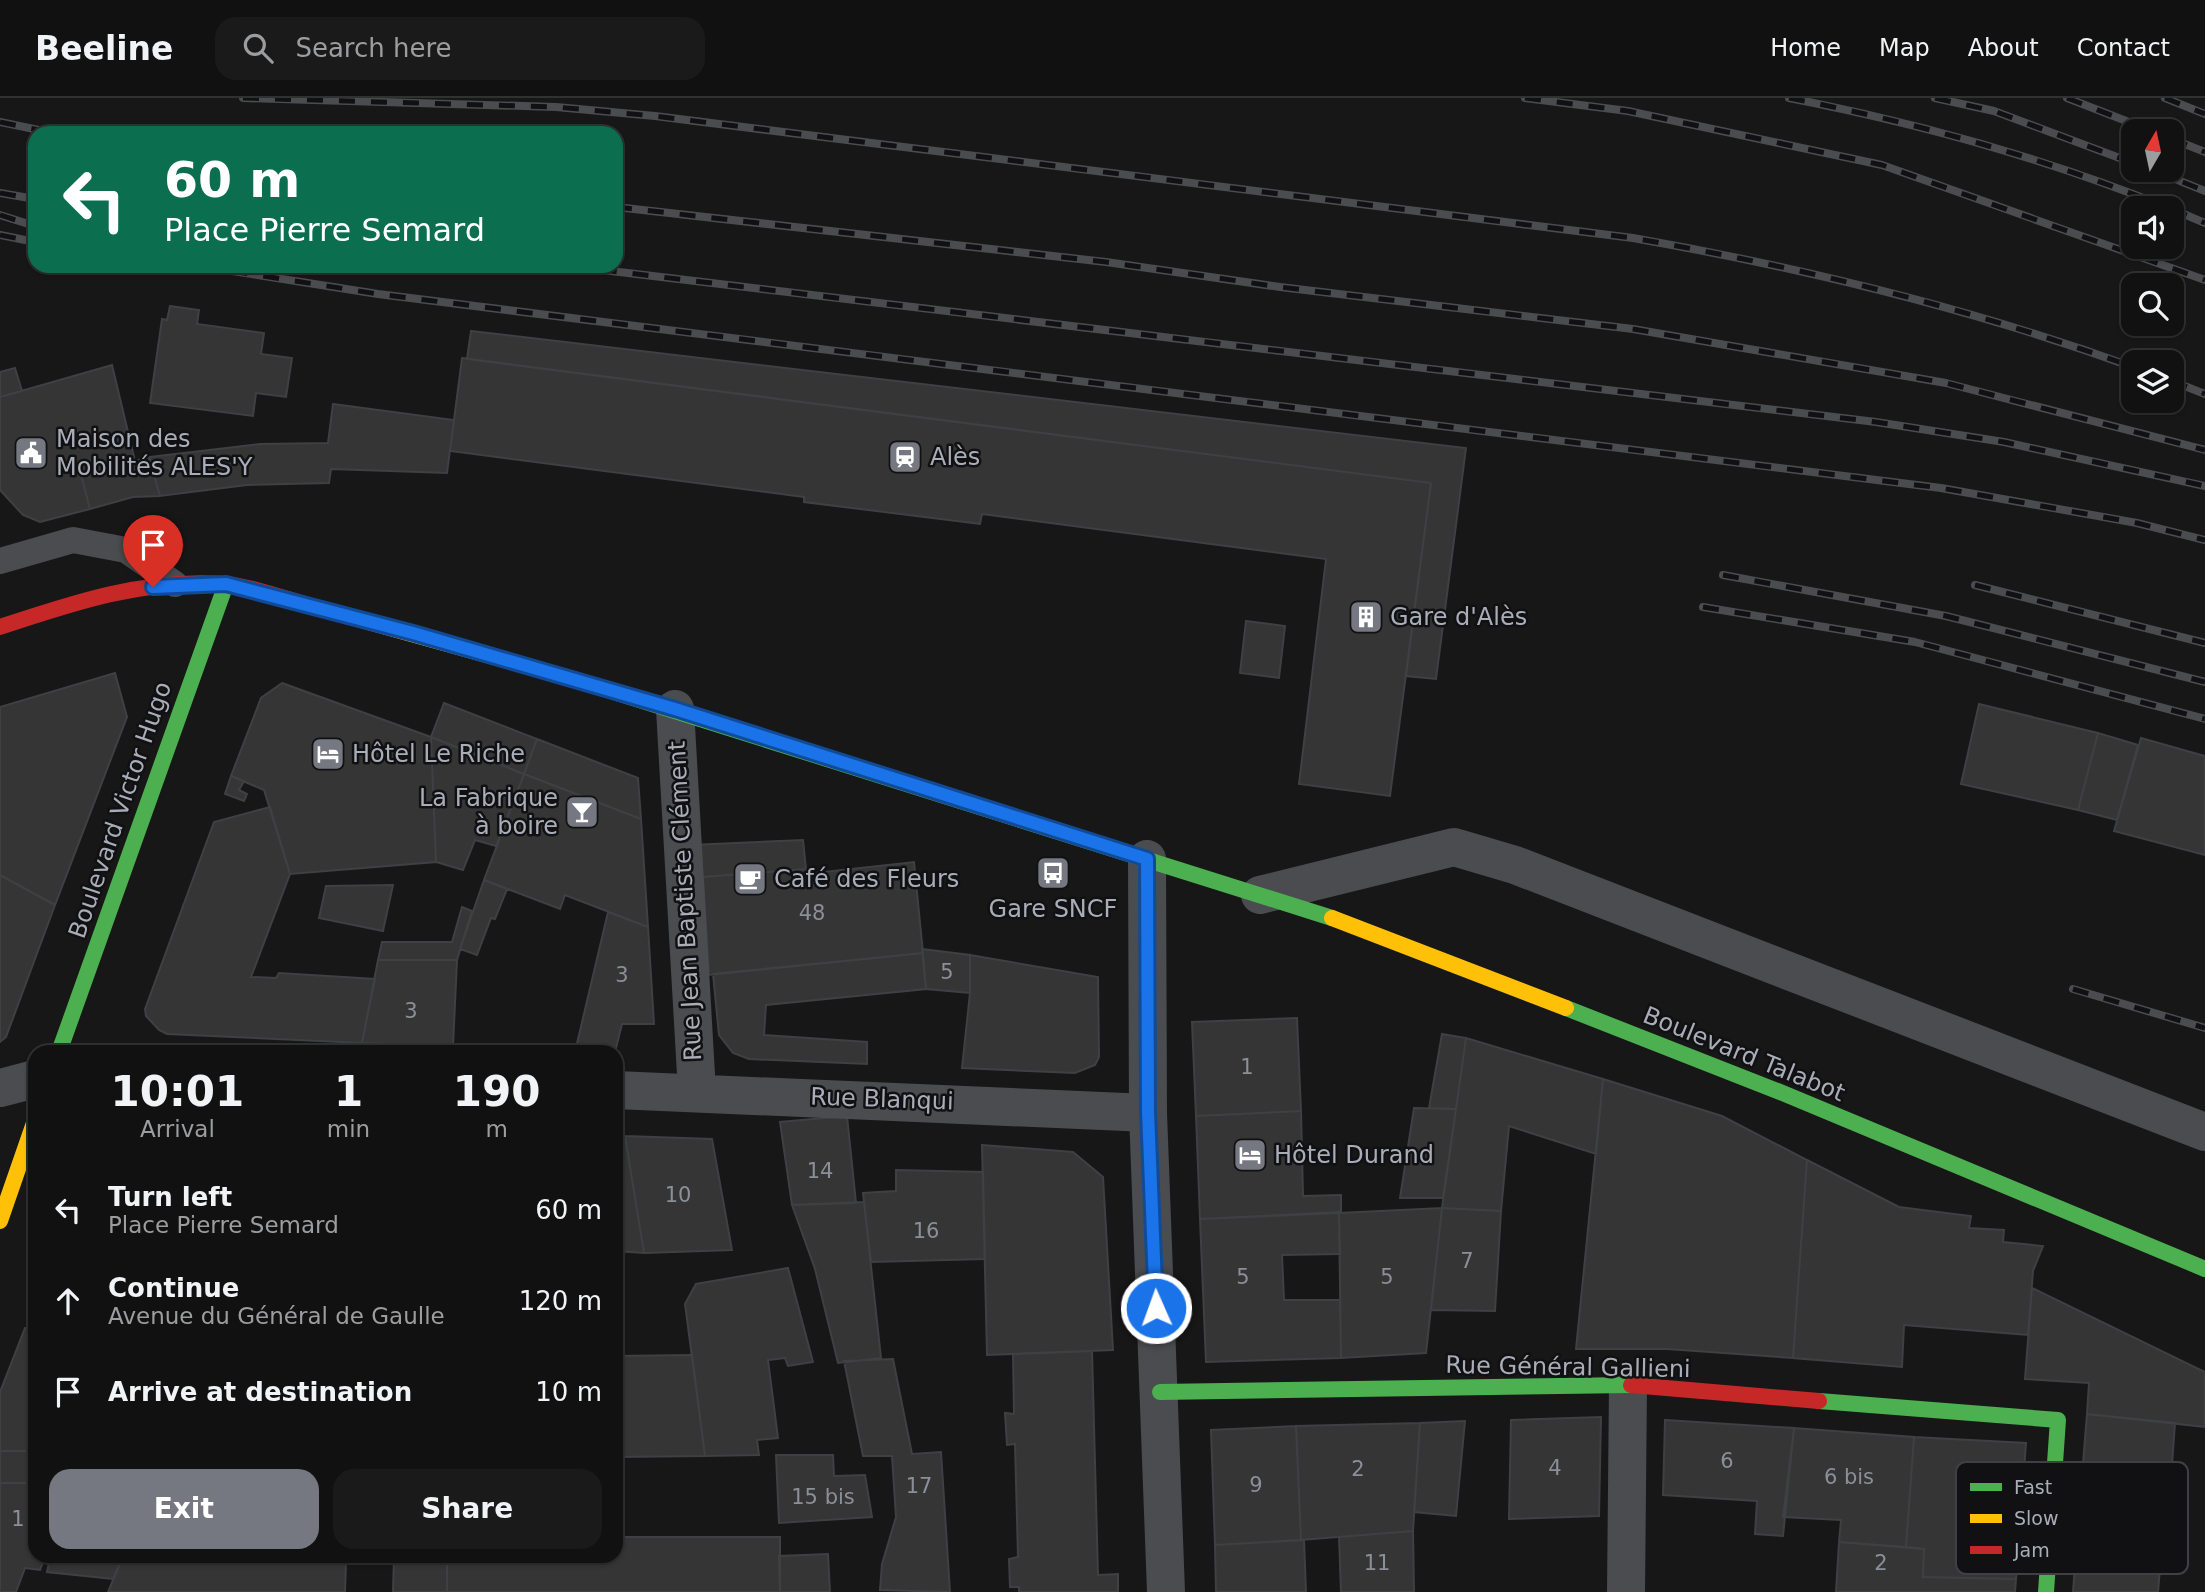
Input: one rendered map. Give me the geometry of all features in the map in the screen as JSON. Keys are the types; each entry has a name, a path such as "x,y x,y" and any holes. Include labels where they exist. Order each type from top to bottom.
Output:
{"main road":[{"name":"Boulevard Talabot","path":"0,627 89,597 175,584 226,584 433,638 675,709 1349,923 1780,1092 2205,1269"},
{"name":"Boulevard Victor Hugo","path":"61,1045 226,584"},
{"path":"0,1221 28,1140"},
{"name":"Rue Général Gallieni","path":"1160,1392 1628,1385 2058,1420 2055,1462"},
{"name":"Rue Général Gallieni","path":"2046,1592 2047,1574"}],"street":[{"name":"Rue Jean Baptiste Clément","path":"675,709 697,1092"},
{"path":"1260,895 1454,847 1516,865 2205,1132"},
{"path":"1147,859 1148,1112 1166,1592"},
{"path":"0,1088 28,1081"},
{"name":"Rue Blanqui","path":"623,1090 1148,1112"},
{"path":"1626,1592 1628,1385"}],"lane":[{"path":"0,561 73,540 126,550 175,584"}],"building":[{"path":"170,306 199,310 197,324 264,333 261,354 292,358 286,397 256,393 253,416 150,403 162,319 167,320"},
{"path":"471,331 1466,448 1436,679 1406,676 1431,483 467,359"},
{"name":"Gare d'Alès","path":"462,358 1431,483 1390,796 1299,784 1326,559 982,514 980,524 804,502 804,497 450,451"},
{"path":"112,365 135,461 81,475 90,509 40,522 23,515 0,490 0,397"},
{"path":"15,368 22,391 0,397 0,372"},
{"path":"333,404 454,420 447,473 331,469 329,483 247,485 160,496 149,457 260,444 328,443"},
{"path":"149,457 160,496 133,497 90,509 81,475"},
{"path":"1246,621 1285,626 1279,678 1240,673"},
{"path":"115,673 127,717 55,905 0,875 0,707"},
{"path":"282,683 431,737 436,862 290,874 264,790 231,776 261,698"},
{"path":"444,703 537,739 524,774 431,737"},
{"path":"1979,704 2098,733 2078,810 1961,784"},
{"path":"2098,733 2138,745 2117,820 2078,810"},
{"path":"431,737 524,774 496,846 475,840 463,870 436,862"},
{"path":"2141,738 2205,756 2205,855 2114,831"},
{"path":"537,739 638,778 641,819 524,774"},
{"path":"524,774 641,819 648,927 565,895 560,909 484,880"},
{"path":"231,776 244,781 239,790 247,794 244,801 225,794"},
{"path":"270,807 290,874 251,977 276,978 279,973 375,979 362,1043 167,1034 159,1030 146,1016 145,1009 214,822"},
{"path":"803,840 806,869 703,877 692,845"},
{"path":"914,862 923,953 709,975 703,877 806,869 806,874"},
{"path":"0,875 55,905 6,1037 0,1042"},
{"path":"484,880 507,889 495,919 491,918 477,955 460,949"},
{"path":"393,885 383,931 319,918 326,886"},
{"path":"462,907 472,911 457,960 378,960 382,942 452,942"},
{"path":"608,912 648,927 654,1024 622,1024 617,1045 577,1045"},
{"path":"922,949 970,955 970,993 926,989"},
{"path":"923,953 926,989 766,1005 764,1035 867,1042 867,1064 749,1059 733,1053 719,1035 713,974"},
{"path":"970,955 1098,977 1099,1057 1095,1065 1075,1073 962,1068 970,993"},
{"path":"378,960 457,960 453,1045 362,1043"},
{"path":"1297,1018 1301,1111 1196,1116 1192,1022"},
{"path":"1442,1034 1466,1038 1456,1109 1429,1108"},
{"path":"1466,1038 1603,1079 1596,1154 1509,1126 1501,1211 1442,1208"},
{"path":"1603,1079 1722,1116 1807,1160 1793,1358 1667,1349 1576,1349"},
{"path":"1414,1108 1456,1109 1443,1198 1400,1198"},
{"name":"Hôtel Durand","path":"1301,1111 1303,1196 1341,1195 1341,1212 1200,1219 1196,1116"},
{"path":"847,1116 856,1203 792,1205 780,1122"},
{"path":"623,1136 625,1136 644,1253 623,1252"},
{"path":"625,1136 712,1139 732,1250 644,1253"},
{"path":"982,1145 1073,1152 1103,1177 1113,1350 987,1355"},
{"path":"1807,1160 1899,1207 1971,1216 1969,1228 2004,1230 2003,1242 2043,1246 2033,1271 2028,1335 1904,1325 1902,1367 1793,1358"},
{"path":"896,1170 983,1172 985,1259 871,1262 863,1193 896,1191"},
{"path":"864,1202 881,1358 838,1363 815,1269 792,1205"},
{"path":"1442,1208 1501,1211 1495,1311 1431,1310"},
{"path":"1442,1208 1426,1353 1341,1358 1339,1213"},
{"path":"1339,1213 1340,1254 1282,1255 1284,1300 1340,1300 1341,1358 1206,1362 1200,1219"},
{"path":"788,1268 813,1362 788,1366 785,1358 768,1360 778,1438 757,1440 759,1455 705,1456 685,1304 696,1284"},
{"path":"2032,1288 2205,1372 2205,1427 2087,1414 2089,1383 2025,1379"},
{"path":"25,1328 28,1328 28,1451 0,1451 0,1392"},
{"path":"1092,1351 1098,1575 1118,1574 1118,1592 1019,1592 1019,1587 1010,1587 1009,1559 1018,1557 1015,1444 1007,1445 1005,1413 1014,1414 1013,1354"},
{"path":"692,1355 705,1456 623,1457 623,1356"},
{"path":"893,1359 912,1454 941,1452 950,1592 880,1590 882,1564 896,1517 892,1456 863,1456 844,1361"},
{"path":"2087,1414 2175,1423 2172,1462 2083,1462"},
{"path":"1601,1417 1599,1516 1509,1519 1511,1420"},
{"path":"1665,1420 1794,1428 1783,1536 1755,1534 1757,1501 1663,1495"},
{"path":"1465,1421 1456,1516 1414,1512 1420,1423"},
{"path":"1420,1423 1413,1531 1301,1540 1296,1426"},
{"path":"1296,1426 1301,1540 1215,1545 1211,1430"},
{"path":"1794,1428 1914,1437 1906,1547 1839,1542 1841,1520 1783,1517"},
{"path":"1914,1437 2026,1443 2025,1462 1956,1462 1956,1574 2016,1574 2016,1579 1923,1577 1924,1549 1906,1547"},
{"path":"0,1451 28,1451 28,1483 0,1483"},
{"path":"776,1455 833,1455 834,1476 865,1475 872,1517 779,1523"},
{"path":"0,1483 28,1483 28,1563 42,1563 40,1570 25,1568 16,1592 0,1592"},
{"path":"1413,1531 1414,1592 1341,1592 1339,1537"},
{"path":"623,1537 780,1537 780,1592 447,1592 447,1563 623,1563"},
{"path":"1304,1540 1306,1592 1216,1592 1215,1545"},
{"path":"1839,1542 1924,1549 1923,1577 2016,1579 2015,1592 1836,1592"},
{"path":"828,1554 830,1592 780,1592 779,1556"},
{"path":"49,1563 120,1563 113,1579 47,1572"},
{"path":"120,1563 346,1563 345,1592 108,1592"},
{"path":"394,1563 447,1563 447,1592 393,1592"},
{"path":"2074,1574 2160,1574 2158,1592 2073,1592"}],"railway":[{"path":"243,98 556,107 655,116 1633,238 1823,276 1886,292 2010,326 2121,363"},
{"path":"1525,98 1628,111 1882,165 2205,280"},
{"path":"1789,98 1982,144 2138,196"},
{"path":"1935,98 1994,111 2121,159"},
{"path":"2067,98 2121,119"},
{"path":"2165,98 2205,114"},
{"path":"0,122 28,128"},
{"path":"2184,144 2205,152"},
{"path":"2183,182 2205,191"},
{"path":"0,193 28,198"},
{"path":"623,208 1106,262 1280,287 1633,329 1946,383 2205,450"},
{"path":"2184,214 2205,223"},
{"path":"0,215 28,224"},
{"path":"0,235 28,241"},
{"path":"623,272 1876,422 2004,442 2205,486"},
{"path":"244,273 378,294 1941,488 2137,523 2205,540"},
{"path":"2184,386 2205,394"},
{"path":"1723,575 1946,616 2205,682"},
{"path":"1975,585 2205,643"},
{"path":"1703,607 1915,642 2205,719"},
{"path":"2073,989 2205,1028"}],"traffic: fast":[{"path":"61,1045 226,584"},
{"path":"573,679 1332,918"},
{"path":"1566,1008 1780,1092 2205,1269"},
{"path":"1160,1392 1631,1385"},
{"path":"1819,1401 2058,1420 2055,1462"},
{"path":"2046,1592 2047,1574"}],"traffic: slow":[{"path":"322,609 573,679"},
{"path":"1332,918 1566,1008"},
{"path":"0,1221 28,1140"}],"traffic: jam":[{"path":"0,627 110,594 195,583 248,588 322,609"},
{"path":"1631,1385 1819,1401"}],"place":[{"name":"Maison des Mobilités ALES'Y","path":"31,453"},
{"name":"Alès","path":"905,457"},
{"name":"Gare d'Alès","path":"1366,617"},
{"name":"Hôtel Le Riche","path":"328,754"},
{"name":"La Fabrique à boire","path":"582,812"},
{"name":"Gare SNCF","path":"1053,873"},
{"name":"Café des Fleurs","path":"750,879"},
{"name":"Hôtel Durand","path":"1250,1155"}],"route":[{"path":"153,587 226,584 413,633 675,709 1147,859 1148,1112 1156,1308"}]}
